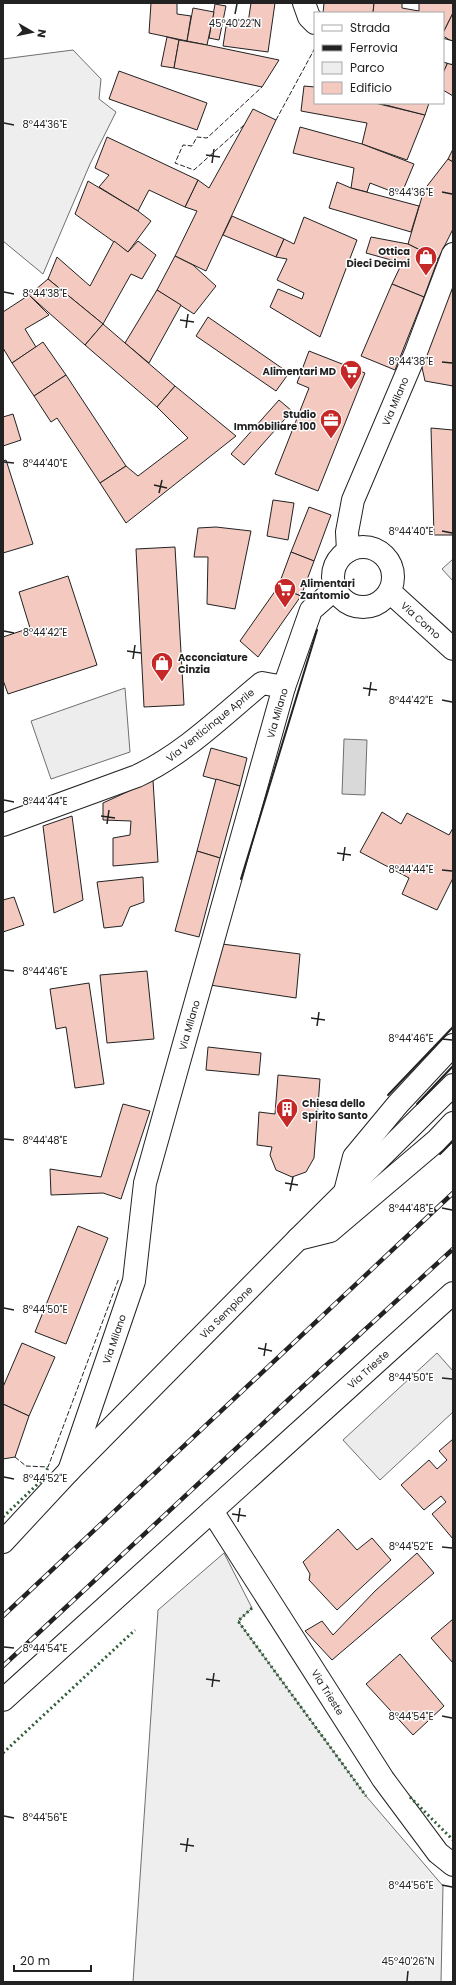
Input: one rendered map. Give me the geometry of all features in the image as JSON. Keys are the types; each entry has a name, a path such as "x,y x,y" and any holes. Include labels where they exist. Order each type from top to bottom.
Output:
{"street":[{"path":"304,3 309,17 314,22"},
{"name":"Via Milano","path":"348,551 347,532 353,500 416,352 453,254"},
{"path":"363,547 378,551 389,562 393,577 390,592 378,604 361,608 346,602 335,589 333,575 337,561 348,551 363,547"},
{"name":"Via Milano","path":"69,1471 134,1281 145,1183 284,687 311,610 335,589"},
{"name":"Via Como","path":"390,592 453,649"},
{"name":"Via Venticinque Aprile","path":"3,825 137,776 156,767 176,755 262,683 284,687"},
{"path":"345,1192 354,1157 398,1104 453,1045"},
{"name":"Via Sempione","path":"3,1542 69,1471 298,1239 453,1085"},
{"path":"298,1239 330,1231 436,1141 453,1123"},
{"name":"Via Trieste","path":"3,1700 453,1293"},
{"name":"Via Trieste","path":"212,1511 383,1780 438,1853 453,1865"}],"green space":[{"path":"73,50 101,79 99,99 116,112 90,164 43,274 3,241 3,59"},
{"path":"224,1553 252,1608 238,1621 366,1796 443,1886 441,1982 133,1982 158,1610"}],"shaded area":[{"path":"453,559 453,581 442,569"},
{"path":"125,688 130,752 51,779 31,721"},
{"path":"344,739 367,740 365,795 342,794"},
{"path":"437,1353 453,1371 453,1412 380,1480 343,1440"}],"building":[{"path":"151,3 177,3 177,14 191,16 187,41 149,33"},
{"path":"251,3 275,3 268,52 223,46 227,20 248,23"},
{"path":"324,3 374,3 373,12 323,12"},
{"path":"374,3 402,3 402,8 419,11 419,3 453,3 453,13 444,31 444,12 373,12"},
{"path":"215,4 226,6 219,40 209,38"},
{"path":"193,8 214,12 207,45 187,41"},
{"path":"453,13 453,42 444,37 444,31"},
{"path":"167,37 179,40 174,68 161,66"},
{"path":"179,40 279,60 262,87 174,68"},
{"path":"444,58 449,60 444,71"},
{"path":"449,60 453,62 453,96 444,91 444,71"},
{"path":"119,71 207,103 197,130 109,99"},
{"path":"304,86 314,87 314,104 379,104 425,115 407,160 362,144 367,123 301,111"},
{"path":"382,104 429,104 425,115"},
{"path":"253,109 276,120 206,271 175,256 197,211 185,207 198,180 209,188"},
{"path":"300,127 362,144 414,164 401,195 370,183 367,192 351,188 354,168 293,153"},
{"path":"107,137 198,180 185,207 149,190 138,211 99,187 109,175 95,168"},
{"path":"453,149 453,162 448,159"},
{"path":"448,159 453,162 453,229 438,259 408,244 424,190"},
{"path":"88,181 138,211 151,221 128,252 75,214"},
{"path":"337,182 351,188 419,206 411,232 329,208"},
{"path":"232,216 284,239 276,257 223,235"},
{"path":"304,217 357,240 320,337 270,307 278,289 302,299 304,293 277,280 287,259 276,257 284,239 294,244"},
{"path":"371,237 408,244 438,259 424,297 392,284 402,263 366,253"},
{"path":"114,241 128,252 138,241 156,255 142,279 131,274 103,324 48,279 57,257 90,286"},
{"path":"175,256 193,265 216,286 194,314 157,290"},
{"path":"48,279 103,324 85,345 29,295"},
{"path":"392,284 424,297 395,370 361,356"},
{"path":"453,286 453,386 425,381 421,363"},
{"path":"157,290 181,305 149,363 125,343"},
{"path":"29,295 49,315 25,329 36,347 12,363 3,348 3,312"},
{"path":"208,317 289,373 276,391 196,336"},
{"path":"103,324 175,386 157,407 85,345"},
{"path":"43,342 66,375 34,396 12,363"},
{"path":"309,351 365,373 318,491 275,474 309,388 297,383"},
{"path":"66,375 126,466 100,483 57,418 51,422 34,396"},
{"path":"175,386 236,436 126,523 100,483 126,466 138,476 188,438 157,407"},
{"path":"279,400 292,411 244,465 231,454"},
{"path":"13,414 21,440 3,446 3,417"},
{"path":"431,428 453,430 453,535 434,535"},
{"path":"6,460 33,544 3,553 3,461"},
{"path":"273,500 294,503 288,540 267,536"},
{"path":"309,507 331,515 314,561 291,552"},
{"path":"216,527 251,531 235,609 207,604 208,557 194,557 198,528"},
{"path":"175,547 184,705 144,707 136,549"},
{"path":"291,552 314,561 301,596 278,587"},
{"path":"68,576 97,665 8,694 3,680 3,637 30,628 19,592"},
{"path":"278,587 301,596 258,657 240,641"},
{"path":"211,748 247,758 240,786 203,776"},
{"path":"216,779 240,786 220,858 197,851"},
{"path":"153,780 158,862 113,866 113,838 130,835 131,821 103,820 103,803"},
{"path":"382,812 401,824 407,813 449,835 453,828 453,878 437,910 402,894 409,878 360,852"},
{"path":"72,816 83,900 54,913 43,826"},
{"path":"197,851 220,858 199,937 175,931"},
{"path":"143,877 144,902 130,907 122,926 104,928 97,882"},
{"path":"14,897 24,925 3,932 3,900"},
{"path":"222,944 300,954 296,998 210,985"},
{"path":"147,971 154,1039 107,1043 100,975"},
{"path":"89,983 104,1084 75,1088 66,1027 56,1029 50,989"},
{"path":"208,1047 261,1053 259,1075 206,1070"},
{"name":"Chiesa dello Spirito Santo","path":"278,1075 320,1079 314,1158 306,1172 292,1177 276,1170 270,1155 272,1147 257,1145 259,1112 275,1114"},
{"path":"123,1104 150,1111 121,1199 103,1193 51,1195 50,1169 101,1177"},
{"path":"78,1226 108,1238 66,1344 35,1332"},
{"path":"22,1343 55,1357 29,1416 3,1404 3,1387"},
{"path":"3,1404 29,1416 15,1457 3,1459"},
{"path":"453,1439 453,1539 432,1514 446,1502 441,1496 424,1510 401,1485 429,1460 437,1469 447,1460 439,1451"},
{"path":"338,1529 357,1550 372,1538 391,1560 337,1610 309,1580 310,1574 303,1562"},
{"path":"417,1553 434,1573 332,1660 305,1631 322,1621 333,1635 375,1591"},
{"path":"453,1619 453,1663 431,1638"},
{"path":"400,1654 444,1706 413,1735 366,1684"}],"railway":[{"path":"3,1616 453,1193"},
{"path":"3,1666 288,1400 453,1249"}],"hedge":[{"path":"3,1517 44,1478 48,1467"},
{"path":"252,1608 238,1621 366,1796"},
{"path":"3,1753 135,1630"},
{"path":"410,1797 453,1840"}],"fence":[{"path":"276,120 314,50"},
{"path":"244,125 194,170 175,163 183,145 192,146 197,137 207,138 262,87"},
{"path":"15,1457 26,1466 48,1467 119,1278"}],"wall":[{"path":"241,879 317,630"},
{"path":"388,1095 453,1027"},
{"path":"417,1104 453,1066"},
{"path":"440,1154 453,1141"}],"place":[{"name":"Ottica Dieci Decimi","path":"426,276"},
{"name":"Alimentari MD","path":"351,390"},
{"name":"Studio Immobiliare 100","path":"331,440"},
{"name":"Alimentari Zantomio","path":"285,608"},
{"name":"Acconciature Cinzia","path":"162,682"},
{"name":"Chiesa dello Spirito Santo","path":"287,1128"}]}
